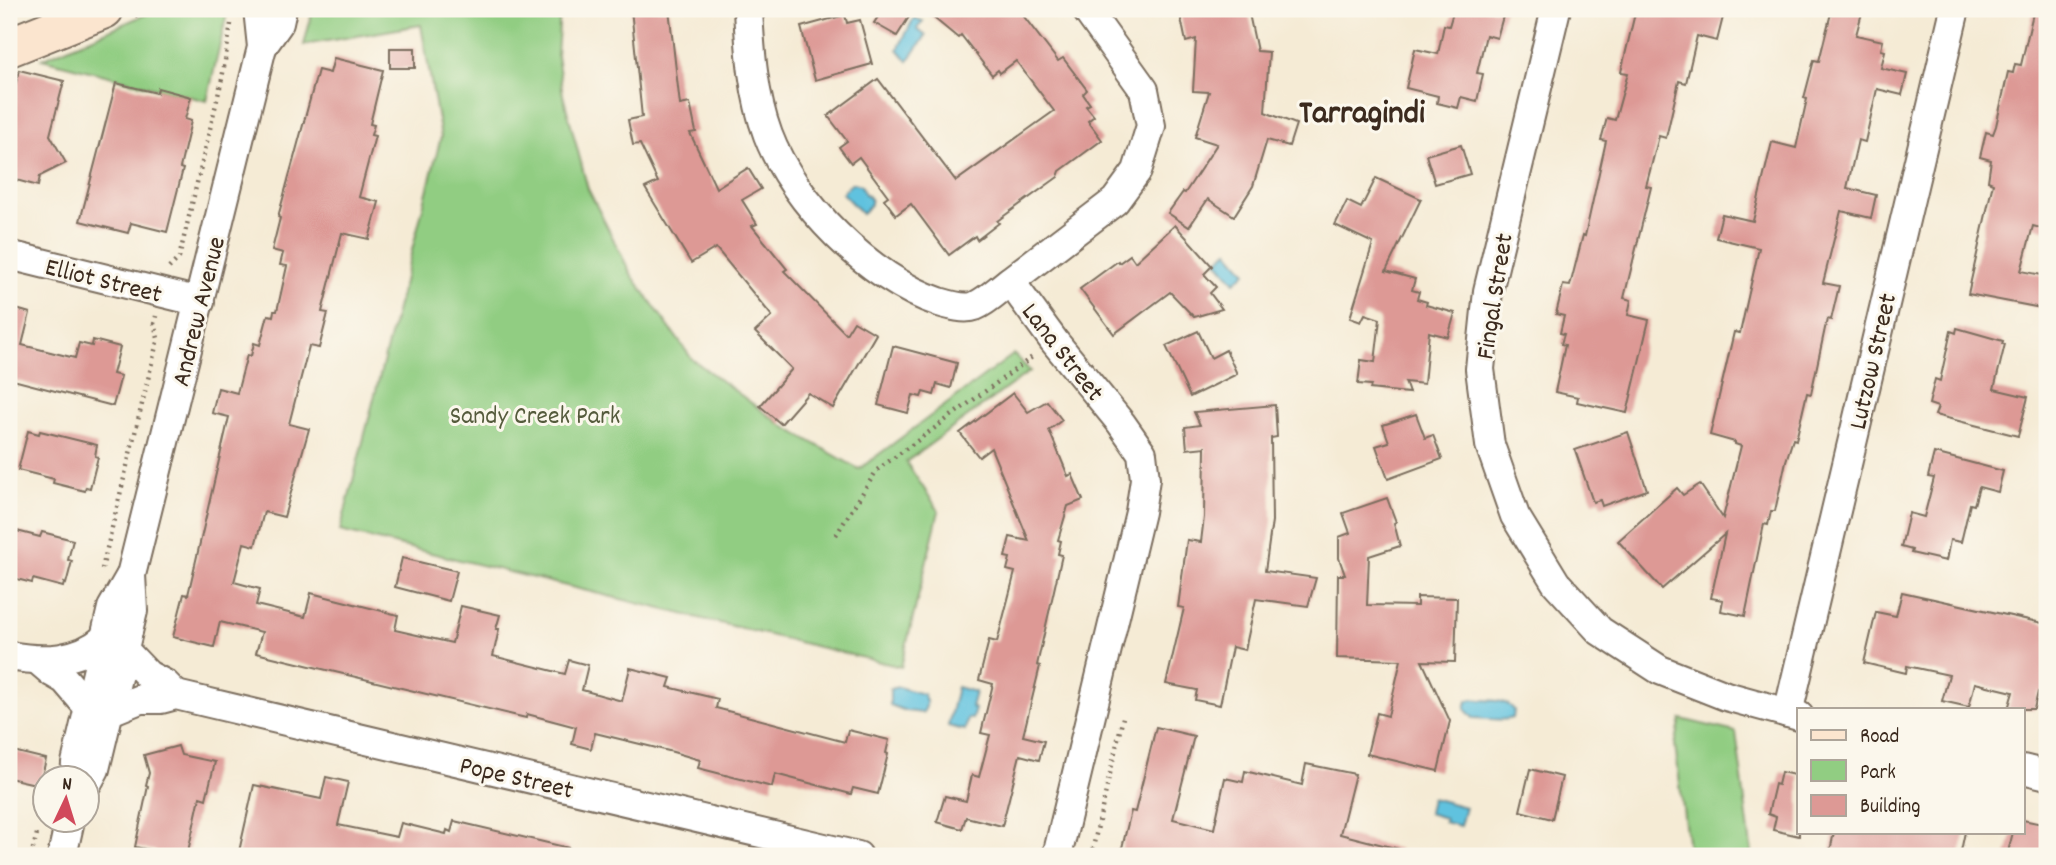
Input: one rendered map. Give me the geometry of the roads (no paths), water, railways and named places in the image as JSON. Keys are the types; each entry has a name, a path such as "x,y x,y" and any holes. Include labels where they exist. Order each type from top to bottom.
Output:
{"street":[{"path":"9,47 103,9"},
{"name":"Andrew Avenue","path":"76,764 98,710 114,644 133,611 131,575 262,47 258,9"},
{"name":"Andrew Avenue","path":"262,47 279,23 282,9"},
{"name":"Lana Street","path":"748,9 750,62 768,135 794,185 842,241 898,284 952,306 974,307 1010,281 1142,453 1145,479 1140,512 1057,856"},
{"path":"1010,281 1115,201 1137,171 1151,126 1144,90 1086,9"},
{"name":"Fingal Street","path":"1556,9 1488,291 1480,369 1490,445 1515,516 1556,583 1600,631 1660,670 1726,696 1793,714"},
{"name":"Lutzow Street","path":"1793,714 1955,9"},
{"name":"Elliot Street","path":"9,255 200,302"},
{"path":"9,656 39,661 55,657 74,657 114,644"},
{"name":"Pope Street","path":"114,644 148,675 165,684 176,695"},
{"path":"39,661 98,710"},
{"name":"Pope Street","path":"98,710 140,699 161,699 176,695 858,856"},
{"name":"Andrew Avenue","path":"95,764 98,710"},
{"path":"2024,769 2047,775"},
{"path":"61,856 66,834"}],"water":[{"path":"914,18 923,21 917,29 926,36 908,61 898,49"},
{"path":"852,183 861,185 864,193 871,199 871,204 862,214 842,193"},
{"path":"1228,251 1246,272 1235,282 1217,261"},
{"path":"898,687 923,694 926,704 922,713 890,705 890,689"},
{"path":"957,687 975,692 971,707 975,709 972,719 968,718 965,730 948,726"},
{"path":"1473,699 1505,703 1514,710 1513,718 1473,718 1465,709 1467,701"},
{"path":"1431,798 1465,807 1460,826 1444,822 1445,818 1428,813"}],"district":[{"name":"Tarragindi","path":"1362,110"}],"park label":[{"name":"Sandy Creek Park","path":"535,414"}]}
